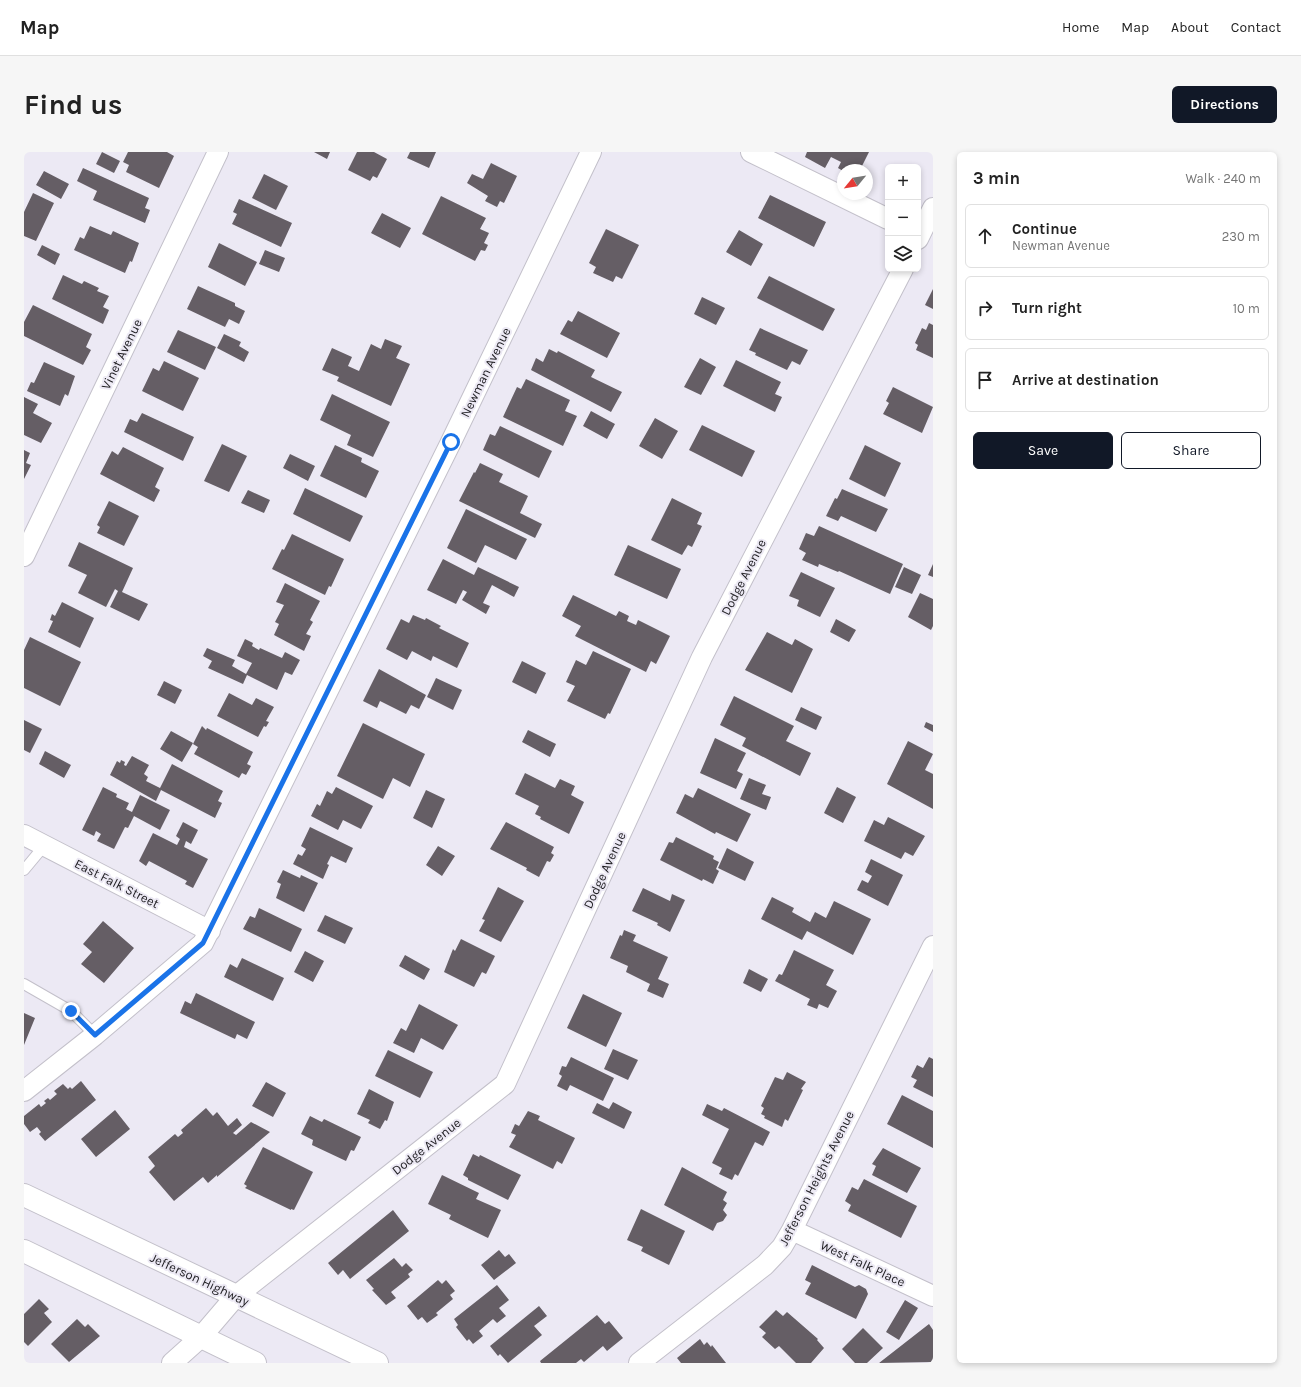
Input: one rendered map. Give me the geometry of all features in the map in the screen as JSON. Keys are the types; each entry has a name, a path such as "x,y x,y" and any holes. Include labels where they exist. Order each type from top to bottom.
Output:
{"main road":[{"name":"Jefferson Highway","path":"24,1195 377,1363"},
{"path":"24,1251 255,1363"}],"street":[{"name":"Vinet Avenue","path":"24,556 218,152"},
{"name":"Newman Avenue","path":"24,1091 95,1035 203,943 455,435 591,152"},
{"path":"751,152 885,218"},
{"path":"922,237 933,208"},
{"name":"Dodge Avenue","path":"172,1363 201,1337 236,1296 505,1084 702,657 901,272"},
{"name":"East Falk Street","path":"24,835 210,931"},
{"name":"Jefferson Heights Avenue","path":"639,1363 765,1265 782,1247 792,1230 933,946"},
{"name":"West Falk Place","path":"792,1230 933,1296"}],"lane":[{"path":"24,870 44,846"},
{"path":"24,984 71,1011 95,1035"}],"building":[{"path":"102,152 120,161 114,173 96,164"},
{"path":"128,152 167,152 174,156 159,188 126,172 129,165 123,162"},
{"path":"314,152 330,152 327,159"},
{"path":"357,152 374,152 387,159 377,178 373,176 370,181 348,170"},
{"path":"410,152 436,152 429,168 407,158"},
{"path":"807,152 869,152 863,164 840,164 841,162 831,157 825,168 805,157"},
{"path":"491,163 517,176 504,203 500,201 497,207 485,201 488,196 467,183 472,174 483,179"},
{"path":"83,168 149,198 145,208 150,210 145,223 93,200 97,191 77,181"},
{"path":"44,171 69,184 61,199 36,185"},
{"path":"264,174 288,186 276,210 252,198"},
{"path":"33,193 54,203 36,241 24,236 24,212"},
{"path":"770,195 826,222 814,247 758,218"},
{"path":"441,196 486,218 480,229 489,233 484,243 488,245 485,251 481,250 475,261 422,234"},
{"path":"239,199 292,223 281,247 232,224 237,214 233,212"},
{"path":"382,213 411,228 400,248 371,233"},
{"path":"90,226 111,235 113,231 139,243 132,262 130,261 125,273 74,250 80,237 84,239"},
{"path":"606,229 639,245 622,279 616,276 613,282 593,273 596,267 589,263"},
{"path":"739,230 763,244 751,266 726,252"},
{"path":"219,243 257,262 245,286 208,267"},
{"path":"42,245 60,254 55,265 37,255"},
{"path":"265,250 285,258 279,272 259,264"},
{"path":"63,275 82,284 84,281 99,288 97,291 109,296 103,307 109,310 103,324 52,299"},
{"path":"769,276 835,309 823,331 757,298"},
{"path":"198,286 235,303 235,306 245,311 239,324 229,319 225,327 187,309"},
{"path":"933,289 933,309 925,305"},
{"path":"702,297 725,308 716,325 694,314"},
{"path":"33,305 92,334 86,347 91,350 83,365 24,336 24,322"},
{"path":"578,311 620,333 607,358 560,334 568,320 572,322"},
{"path":"929,323 933,325 933,358 916,350 918,345 915,343 922,328 926,330"},
{"path":"760,328 808,350 800,365 792,361 787,370 755,355 756,353 749,350"},
{"path":"178,330 216,347 205,370 167,352"},
{"path":"224,334 241,342 239,346 249,352 244,362 217,348"},
{"path":"385,339 402,346 396,358 410,364 391,406 337,381 339,377 322,370 332,348 352,357 348,366 359,371 371,344 381,349"},
{"path":"549,349 557,353 558,351 595,370 591,377 622,392 611,412 531,370 536,358 543,362"},
{"path":"700,358 716,367 701,395 684,387"},
{"path":"736,360 781,382 775,394 782,397 775,412 723,386"},
{"path":"164,361 199,378 183,411 142,391 153,368 159,371"},
{"path":"44,362 75,376 68,396 65,394 60,406 27,391 31,382 34,383"},
{"path":"526,379 570,400 565,411 577,416 563,446 503,417 517,387 521,389"},
{"path":"893,387 933,407 922,433 883,414 889,403 886,401"},
{"path":"332,394 390,422 373,457 347,445 351,435 320,420"},
{"path":"24,397 38,404 33,413 52,423 41,443 24,435"},
{"path":"591,411 615,424 607,439 583,426"},
{"path":"142,413 194,437 183,461 124,432 130,419 137,422"},
{"path":"655,418 678,431 662,459 639,446"},
{"path":"702,425 755,451 742,477 689,450"},
{"path":"500,426 552,451 539,478 483,450 490,434 495,436"},
{"path":"222,444 247,456 229,492 204,481"},
{"path":"335,445 362,458 361,462 379,471 366,498 320,476"},
{"path":"865,445 901,463 885,497 849,479"},
{"path":"123,447 164,468 155,487 160,490 154,502 100,474 112,451 118,455"},
{"path":"24,450 30,453 26,463 31,465 24,479"},
{"path":"290,454 315,466 308,481 283,468"},
{"path":"480,463 503,474 499,482 528,496 520,513 542,524 535,538 459,501"},
{"path":"305,488 363,516 350,542 293,514"},
{"path":"842,489 888,509 876,532 841,516 838,521 826,516 835,498 837,499"},
{"path":"248,490 270,500 264,513 241,503"},
{"path":"672,498 702,513 697,524 702,526 692,547 688,545 682,555 651,540"},
{"path":"109,501 139,516 124,546 97,533 100,527 97,525"},
{"path":"466,509 527,539 516,560 485,545 476,563 447,548"},
{"path":"819,526 903,564 890,594 839,571 838,572 819,564 818,567 802,560 806,553 799,549 806,533 814,536"},
{"path":"292,534 344,559 331,587 329,586 325,595 272,569 282,549 284,550"},
{"path":"79,542 133,568 122,592 148,604 139,621 110,607 118,591 115,589 106,607 78,593 87,575 68,566"},
{"path":"628,545 681,569 667,599 614,575"},
{"path":"443,559 474,575 478,567 519,587 514,597 492,585 483,603 490,606 486,614 462,600 467,592 463,590 456,604 427,590"},
{"path":"933,564 933,577 928,575"},
{"path":"904,567 921,575 912,594 895,587"},
{"path":"801,572 835,588 820,617 797,606 799,600 789,596"},
{"path":"285,583 320,601 310,620 313,622 306,634 311,636 304,651 274,635 279,624 275,622 284,605 276,602"},
{"path":"920,593 933,599 933,626 931,630 908,617"},
{"path":"573,595 616,616 619,611 629,616 627,621 636,625 638,620 670,636 656,664 651,661 646,672 575,636 581,626 562,616"},
{"path":"62,602 94,618 80,648 48,632 53,621 50,620 52,614 55,616"},
{"path":"413,615 425,620 426,618 441,626 439,628 469,643 457,668 433,656 431,661 412,651 407,660 386,649 401,619 409,623"},
{"path":"836,619 856,630 849,642 830,632"},
{"path":"767,632 792,645 795,639 813,649 792,693 745,670"},
{"path":"30,637 81,662 60,706 24,688 24,650"},
{"path":"245,639 253,643 252,646 259,650 260,648 282,658 285,652 300,660 292,675 285,672 277,690 247,675 243,684 208,668 212,661 203,656 207,648 235,660 232,666 246,674 252,663 237,656"},
{"path":"593,651 631,669 610,714 608,713 605,719 567,701 575,686 566,682 576,660 586,665"},
{"path":"522,661 546,673 536,694 512,682"},
{"path":"379,669 426,695 419,709 411,705 406,714 380,701 377,708 363,701"},
{"path":"436,678 462,690 453,710 427,697"},
{"path":"164,681 182,690 175,704 157,695"},
{"path":"229,693 252,705 256,698 274,707 266,721 269,722 266,727 264,726 258,737 217,716"},
{"path":"734,696 794,726 786,741 811,753 800,776 742,746 746,738 720,725"},
{"path":"801,707 822,717 816,730 795,720"},
{"path":"24,720 42,729 30,753 24,750"},
{"path":"926,722 933,725 933,732 924,727"},
{"path":"363,723 425,754 410,787 393,778 383,799 337,776"},
{"path":"202,726 206,730 207,728 253,752 247,764 251,766 246,775 242,773 239,778 194,754 198,747 193,744"},
{"path":"528,730 556,744 550,757 522,742"},
{"path":"171,731 193,743 182,762 160,749"},
{"path":"715,738 746,753 737,771 743,774 736,789 700,773"},
{"path":"908,741 933,754 925,770 933,774 933,809 887,784"},
{"path":"45,751 71,765 64,778 39,764"},
{"path":"132,756 149,765 144,774 148,777 146,781 160,788 172,764 223,791 218,801 222,803 215,818 161,790 156,801 110,775 117,761 120,763 121,760 125,762 124,765 126,766"},
{"path":"525,773 555,788 560,779 575,786 571,795 584,802 569,834 540,819 541,817 535,814 539,806 515,794"},
{"path":"749,778 766,785 762,794 771,797 766,810 740,799"},
{"path":"103,787 117,794 116,797 129,803 126,809 132,812 140,795 170,810 160,830 134,816 128,828 125,827 114,849 97,841 101,834 96,831 94,836 82,830"},
{"path":"336,787 373,806 361,829 343,820 338,830 311,816 317,804 320,806 327,791 332,794"},
{"path":"837,787 856,797 843,823 824,813"},
{"path":"698,788 751,814 737,842 716,832 715,834 676,813 685,794 693,798"},
{"path":"426,790 445,799 432,828 413,818"},
{"path":"888,817 925,836 913,856 905,852 901,859 864,841 874,820 884,825"},
{"path":"183,822 198,830 191,844 186,841 184,847 208,859 193,888 185,884 187,881 149,861 146,866 139,861 153,833 177,845 180,839 176,836"},
{"path":"506,822 554,847 551,853 554,855 550,862 547,861 539,877 526,870 527,868 490,849"},
{"path":"310,827 353,848 346,863 331,856 323,879 293,864 298,854 302,856 306,849 301,846"},
{"path":"676,837 714,856 713,859 719,862 716,869 719,871 713,884 703,879 702,881 660,860 669,842 673,843"},
{"path":"438,846 455,856 442,876 426,865"},
{"path":"727,848 754,862 745,881 718,868"},
{"path":"871,859 903,875 888,906 857,890 862,880 868,883 872,876 865,872"},
{"path":"283,870 300,878 301,875 318,883 304,912 276,898 281,884 277,882"},
{"path":"498,887 524,901 501,942 479,931 485,920 482,919"},
{"path":"643,888 670,901 672,894 685,900 670,932 657,925 658,923 632,911"},
{"path":"772,897 794,908 792,912 810,922 815,912 826,918 834,901 871,919 853,955 807,931 802,940 761,919"},
{"path":"259,908 302,929 291,952 243,929 250,916 255,918"},
{"path":"325,915 353,928 345,944 317,931"},
{"path":"103,921 134,948 104,983 81,964 92,952 83,944"},
{"path":"624,930 636,935 633,941 668,957 658,979 669,984 663,998 647,991 650,984 626,972 628,966 610,958 620,935 622,936"},
{"path":"461,939 495,956 486,974 482,972 474,987 444,972 453,949 455,951"},
{"path":"794,950 834,970 826,985 837,991 828,1008 819,1004 817,1009 807,1005 810,999 775,981 779,974 782,975"},
{"path":"305,951 324,961 313,982 294,972"},
{"path":"405,955 430,969 424,980 399,966"},
{"path":"242,958 284,978 273,1001 224,977 230,964 237,968"},
{"path":"749,969 768,979 761,992 743,983"},
{"path":"196,993 255,1022 247,1039 237,1034 235,1039 180,1013 185,1001 191,1004"},
{"path":"583,994 622,1013 606,1047 567,1028"},
{"path":"419,1004 458,1025 443,1050 421,1038 414,1053 393,1043 401,1028 406,1031"},
{"path":"24,1013 35,1018 24,1045"},
{"path":"613,1049 638,1060 628,1080 604,1069"},
{"path":"388,1050 433,1072 420,1098 375,1076"},
{"path":"571,1057 614,1078 603,1101 570,1085 567,1091 557,1086 562,1076 559,1074 562,1066 566,1067"},
{"path":"929,1057 933,1059 933,1097 913,1087 917,1080 911,1077 917,1065 923,1068"},
{"path":"787,1072 806,1082 801,1089 803,1090 788,1121 785,1119 782,1127 764,1118 765,1116 761,1114 764,1108 761,1106 775,1077 783,1080"},
{"path":"81,1081 96,1100 45,1141 39,1134 41,1132 37,1127 30,1132 24,1124 24,1116 39,1104 41,1107 46,1103 44,1101 48,1098 50,1100 57,1094 54,1091 63,1084 68,1089 70,1087 72,1089"},
{"path":"266,1082 286,1093 273,1117 252,1106"},
{"path":"369,1089 394,1102 387,1121 385,1120 380,1129 368,1123 370,1120 357,1114"},
{"path":"902,1095 933,1111 933,1148 887,1124"},
{"path":"613,1102 632,1112 624,1129 592,1113 597,1103 609,1109"},
{"path":"707,1104 722,1111 724,1108 770,1132 763,1146 755,1142 738,1176 735,1174 732,1180 719,1174 722,1168 712,1163 729,1129 702,1115"},
{"path":"206,1108 213,1116 217,1112 228,1126 237,1118 242,1125 233,1133 236,1135 251,1122 270,1132 217,1177 217,1175 208,1183 203,1177 174,1201 149,1172 155,1166 148,1157 175,1134 178,1137 183,1133 181,1130"},
{"path":"115,1110 130,1129 96,1157 81,1139"},
{"path":"528,1111 540,1116 538,1120 575,1138 562,1164 557,1161 553,1169 509,1147 516,1135 511,1133 515,1124 519,1126"},
{"path":"310,1116 322,1122 324,1119 361,1137 354,1151 351,1150 346,1161 312,1145 313,1140 301,1134"},
{"path":"263,1147 313,1172 294,1210 291,1210 245,1188 247,1186 244,1184"},
{"path":"883,1148 921,1168 907,1193 872,1175 876,1166 872,1164"},
{"path":"473,1154 479,1157 480,1155 521,1175 508,1200 468,1180 468,1178 463,1175"},
{"path":"682,1167 727,1192 723,1200 727,1203 723,1210 727,1215 723,1221 717,1223 713,1231 664,1205"},
{"path":"442,1175 479,1193 476,1199 501,1210 488,1238 449,1219 451,1215 428,1204"},
{"path":"864,1179 917,1206 901,1238 848,1211 851,1205 845,1201 852,1187 858,1190"},
{"path":"641,1209 685,1231 669,1265 641,1251 643,1247 627,1240"},
{"path":"393,1210 409,1231 350,1279 343,1270 338,1275 328,1263"},
{"path":"499,1250 505,1257 509,1254 516,1263 494,1280 481,1265"},
{"path":"394,1258 402,1267 406,1263 413,1270 408,1274 410,1277 391,1292 396,1298 386,1305 372,1290 374,1289 366,1280"},
{"path":"812,1265 855,1287 859,1285 866,1289 868,1294 856,1319 805,1294 811,1283 805,1280"},
{"path":"438,1280 442,1284 446,1280 455,1291 450,1295 453,1299 436,1313 438,1315 427,1323 422,1317 418,1320 407,1306"},
{"path":"497,1285 509,1300 499,1308 506,1316 497,1323 493,1319 479,1331 483,1336 473,1344 469,1339 467,1341 456,1327 458,1325 454,1319"},
{"path":"39,1299 49,1309 44,1313 52,1322 28,1346 24,1342 24,1314"},
{"path":"905,1300 918,1308 899,1340 886,1332"},
{"path":"539,1306 547,1316 534,1326 542,1335 508,1363 500,1354 498,1356 490,1346"},
{"path":"776,1310 783,1316 787,1312 818,1339 817,1340 824,1348 811,1363 796,1363 779,1346 775,1349 762,1337 766,1333 759,1327"},
{"path":"597,1315 605,1324 609,1321 623,1338 607,1351 603,1346 584,1362 581,1359 576,1363 541,1363 540,1361"},
{"path":"77,1319 85,1327 88,1324 100,1336 69,1362 51,1344"},
{"path":"929,1324 933,1330 933,1362 879,1363"},
{"path":"863,1328 883,1348 867,1363 855,1363 842,1349"},
{"path":"700,1339 704,1345 707,1342 711,1347 712,1345 726,1363 681,1363 677,1358"}],"route":[{"path":"71,1011 95,1035 203,943 451,442"}]}
